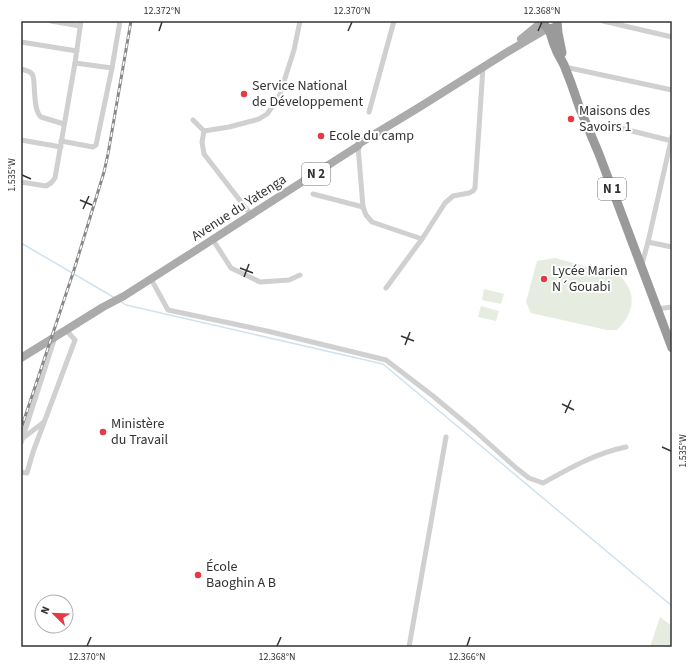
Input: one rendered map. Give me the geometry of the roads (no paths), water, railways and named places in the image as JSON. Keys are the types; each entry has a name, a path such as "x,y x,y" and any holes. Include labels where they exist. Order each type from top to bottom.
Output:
{"highway":[{"name":"N 1","path":"550,24 552,42 564,66 590,132 672,348"},
{"name":"N 1","path":"658,311 672,334"}],"main road":[{"name":"Avenue du Yatenga","path":"66,330 124,296 252,216 360,144 550,24"},
{"name":"N 2","path":"21,358 66,330"}],"street":[{"path":"21,182 46,186 51,183 54,178 61,144 77,51 80,24 51,21"},
{"path":"21,140 93,147 96,145 120,21"},
{"path":"204,131 229,127 267,114 278,97 294,50 300,21"},
{"path":"368,112 394,21"},
{"path":"602,21 672,37"},
{"path":"21,42 77,51"},
{"path":"75,63 112,68"},
{"path":"564,66 672,90"},
{"path":"386,288 422,239 445,203 453,196 469,193 475,188 483,67"},
{"path":"21,69 32,74 34,79 36,110 38,115 64,124"},
{"path":"193,120 204,131"},
{"path":"590,132 603,126 612,126 672,140 648,242 641,265"},
{"path":"204,131 202,142 204,154 252,216"},
{"path":"358,146 363,207 366,215 372,222 422,239"},
{"path":"312,194 363,207"},
{"path":"214,240 231,268 260,282 289,280 300,275"},
{"path":"648,242 672,247"},
{"path":"151,279 168,310 288,336 386,360 433,396 529,478 543,483 588,459 626,447"},
{"path":"658,311 672,307"},
{"path":"21,472 27,473 33,452 75,340 66,330"},
{"path":"22,441 55,337"},
{"path":"22,441 45,422"},
{"path":"409,647 446,437"}],"waterway":[{"path":"21,243 115,298"},
{"path":"120,301 126,305 383,364 672,606"}],"railway":[{"path":"21,429 74,270 104,172 131,21"}],"place":[{"name":"Service National de Développement","path":"244,94"},
{"name":"Maisons des Savoirs 1","path":"571,119"},
{"name":"Ecole du camp","path":"321,136"},
{"name":"Lycée Marien N´Gouabi","path":"544,279"},
{"name":"Ministère du Travail","path":"103,432"},
{"name":"École Baoghin A B","path":"198,575"}]}
